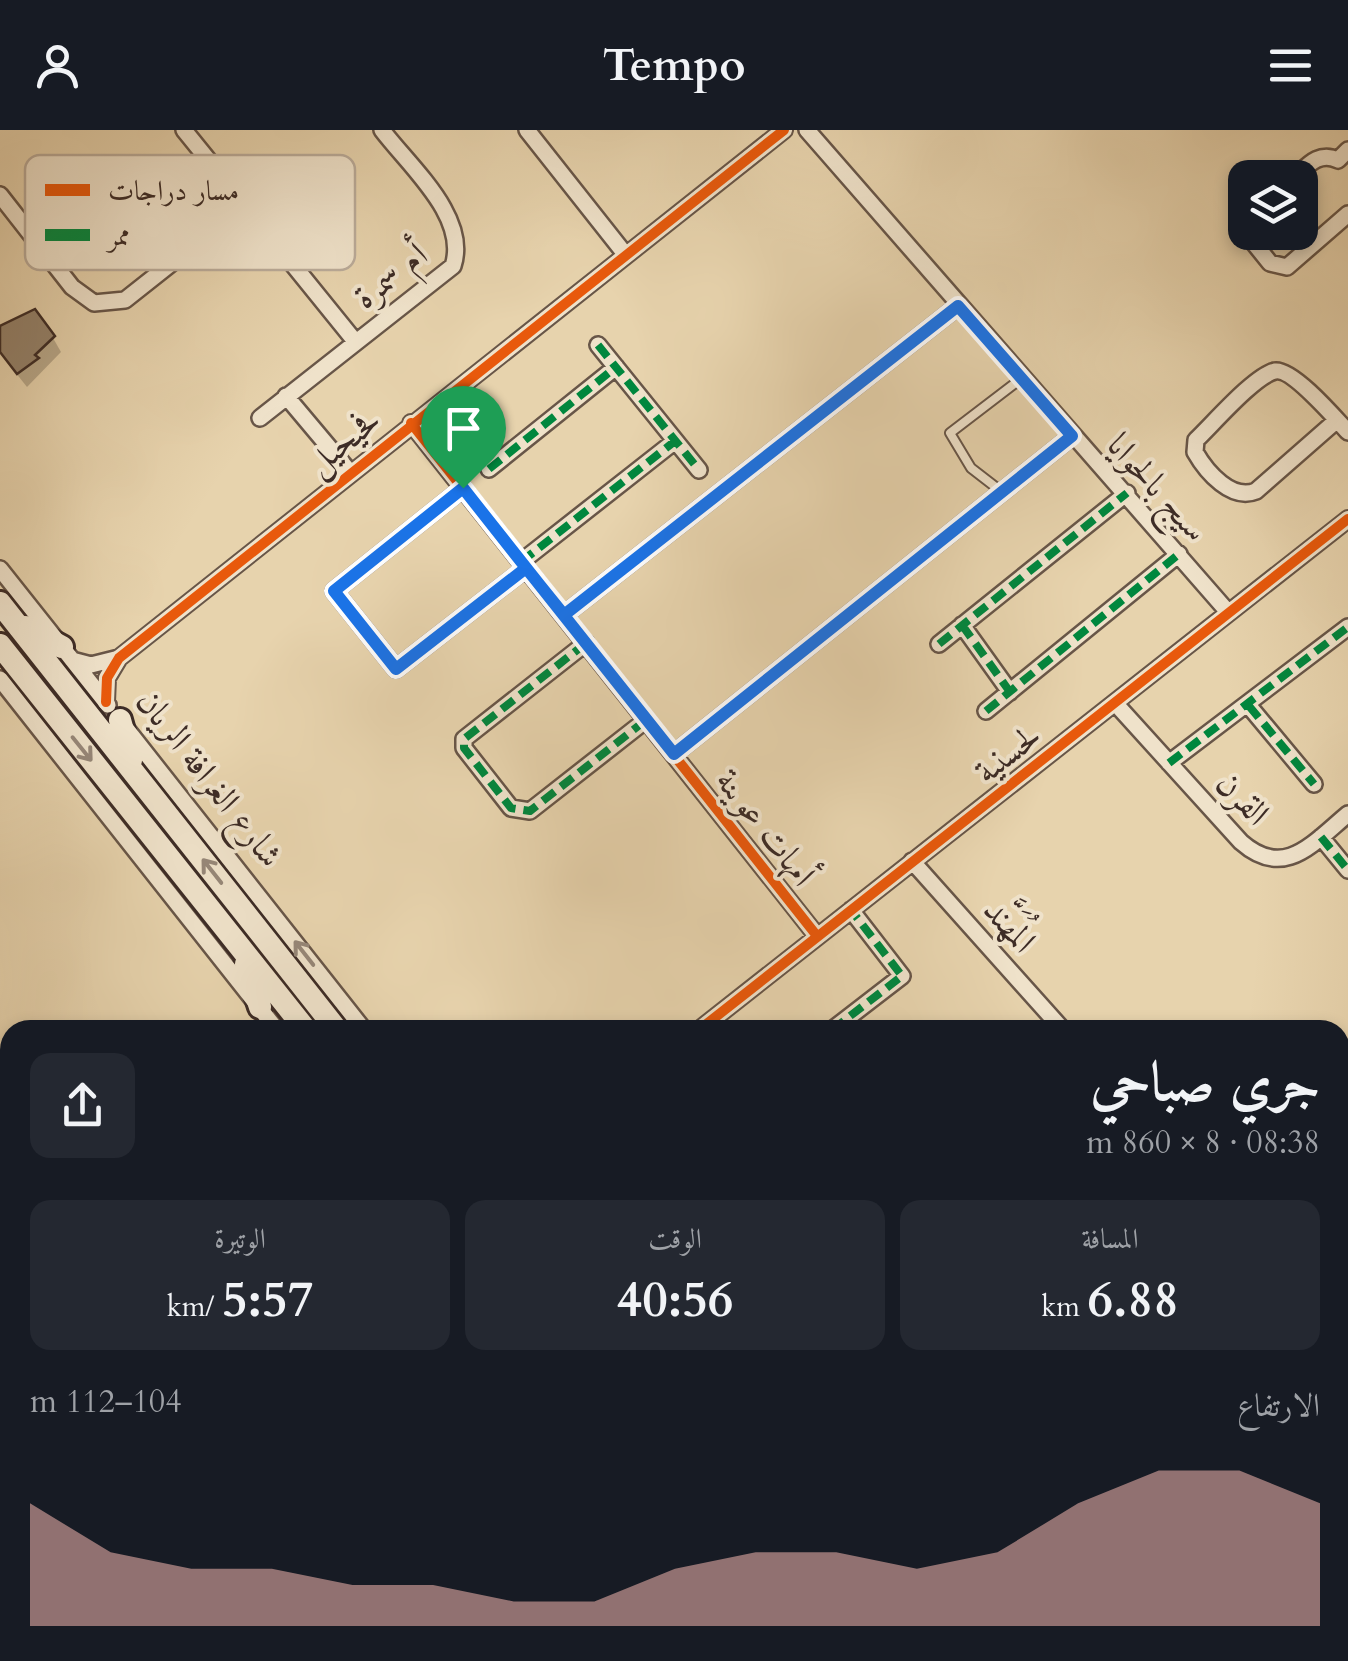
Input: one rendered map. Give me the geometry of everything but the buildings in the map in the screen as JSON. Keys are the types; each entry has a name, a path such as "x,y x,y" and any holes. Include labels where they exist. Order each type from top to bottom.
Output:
{"main road":[{"path":"7,612 66,653"},
{"name":"شارع الغرافة الريان","path":"7,612 330,1020"},
{"path":"0,645 298,1020"},
{"path":"0,676 39,694"},
{"path":"113,711 134,773"},
{"path":"242,951 269,1020"}],"street":[{"path":"184,130 205,155"},
{"name":"أم سمرة","path":"260,418 354,340 453,266 460,246 452,222 382,130"},
{"path":"527,130 625,254"},
{"name":"فحيحيل","path":"118,658 784,130"},
{"name":"سيج بالحوايا","path":"807,130 1228,612"},
{"path":"1317,160 1345,160"},
{"path":"0,194 25,227"},
{"path":"1318,240 1348,214"},
{"path":"1260,250 1270,263 1287,267 1307,250"},
{"path":"58,270 72,288 94,304 124,300 162,270"},
{"path":"298,270 354,340"},
{"path":"564,615 958,306"},
{"path":"598,345 699,470"},
{"path":"490,469 616,368"},
{"path":"1276,371 1289,374 1343,426 1246,496 1235,494 1195,452 1196,440 1258,381 1276,371"},
{"path":"286,396 349,472"},
{"name":"أمهات عوينة","path":"411,422 817,936"},
{"path":"674,754 1072,436"},
{"path":"463,488 334,591 396,669 675,441"},
{"path":"939,644 1126,493"},
{"name":"لحسنية","path":"712,1020 1348,519"},
{"path":"986,711 1179,554"},
{"name":"شارع الغرافة الريان","path":"0,569 356,1020"},
{"path":"962,625 1010,692"},
{"path":"1170,763 1345,634"},
{"path":"586,642 464,739 464,748 511,808 530,811 646,720"},
{"path":"66,653 90,665 118,658"},
{"path":"113,711 107,678 118,658"},
{"path":"0,676 268,1020"},
{"name":"القرن","path":"1115,704 1241,842 1262,858 1284,860 1348,814"},
{"path":"1249,706 1314,784"},
{"path":"1320,836 1348,870"},
{"name":"المُهَنَّد","path":"912,861 1054,1020"},
{"path":"851,910 902,976 857,1020"}],"lane":[{"path":"1002,492 971,468 950,433 1022,378"}],"marked path":[{"path":"598,345 699,470"},
{"path":"489,469 616,367"},
{"path":"521,562 675,441"},
{"path":"463,488 334,591 396,669 526,568"},
{"path":"939,644 1127,493"},
{"path":"986,711 1179,554"},
{"path":"962,625 1010,692"},
{"path":"1169,763 1348,627"},
{"path":"586,643 464,739 464,748 511,808 530,811 646,720"},
{"path":"1249,706 1314,784"},
{"path":"1321,837 1348,870"},
{"path":"845,1020 902,976 851,910"}],"cycle path":[{"path":"106,702 107,678 119,658 784,130"},
{"path":"411,423 817,936"},
{"path":"712,1020 1348,519"}],"route":[{"path":"463,488 334,591 396,669 526,568 564,615 958,306 1072,436 674,754 526,568 463,488"}]}
